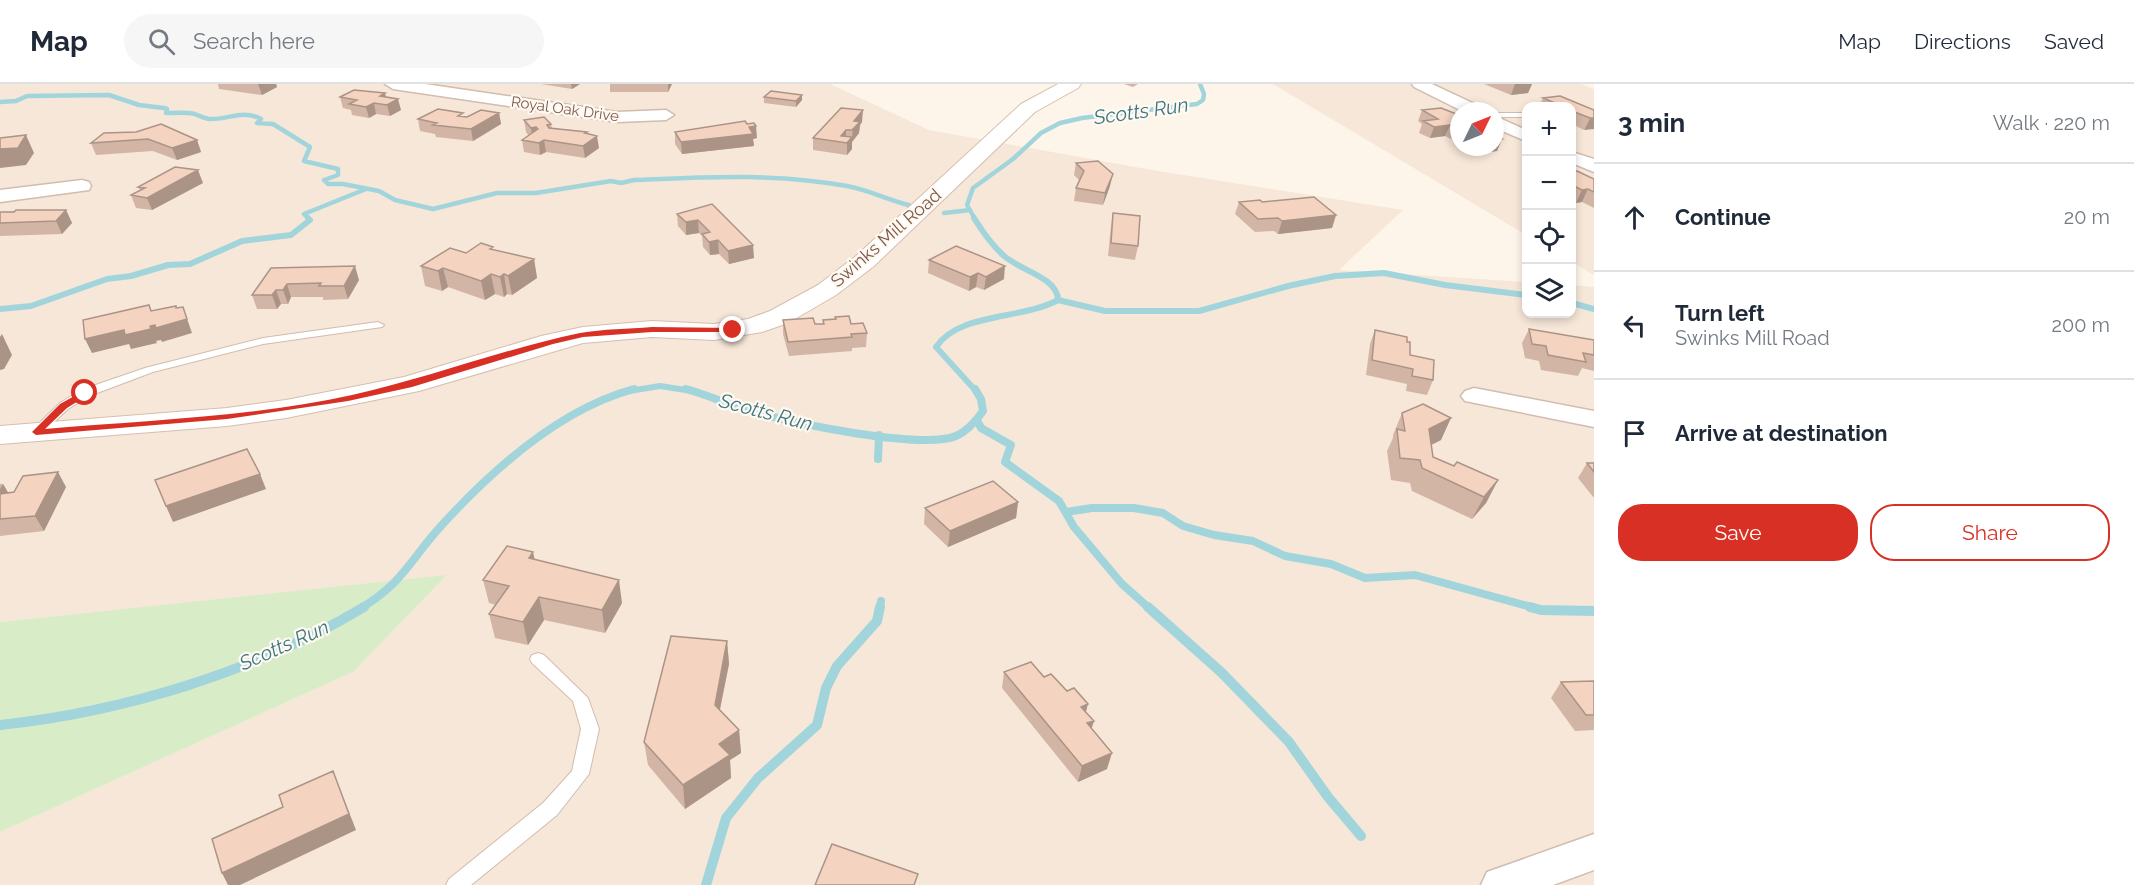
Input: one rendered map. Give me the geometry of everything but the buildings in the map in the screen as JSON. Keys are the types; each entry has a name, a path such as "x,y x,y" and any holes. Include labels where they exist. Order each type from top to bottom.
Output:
{"street":[{"name":"Royal Oak Drive","path":"393,84 617,117 666,115"},
{"name":"Swinks Mill Road","path":"0,435 227,417 348,399 409,385 551,342 583,335 652,329 714,332 752,326 788,312 827,290 865,261 1028,108 1072,84"},
{"path":"1420,84 1457,102"},
{"path":"1504,125 1522,134"},
{"path":"1576,159 1594,166"},
{"path":"0,196 82,186"},
{"path":"1474,396 1594,419"},
{"path":"1502,885 1594,852"}],"lane":[{"path":"1504,115 1522,115"},
{"path":"36,432 64,406 85,393 131,376 263,341 378,325"},
{"path":"456,885 550,809 579,774 591,729 580,698 538,659"}],"shaded area":[{"path":"0,84 830,84 929,130 1152,170 1403,210 1339,270 1522,282 1522,318 1576,318 1576,285 1594,287 1594,885 0,885 0,832 353,672 446,576 0,622"},
{"path":"1273,84 1581,84 1594,89 1594,275 1576,264 1576,102 1522,102 1522,233"}],"green space":[{"path":"447,575 353,672 0,832 0,622"}],"waterway":[{"name":"Scotts Run","path":"970,210 967,205 973,188 1013,159 1041,133 1060,123 1082,118 1197,104 1203,100 1204,94 1200,84"},
{"path":"0,102 16,101 27,96 109,95 139,105 164,108 167,109 166,113 192,113 209,119 241,115 254,116 261,119 257,123 273,124 310,147 304,161 338,169 338,175 324,180 328,184 343,184 379,191 395,200 433,209 497,193 536,193 611,181 621,183 634,180 714,177 820,182 855,188 909,205"},
{"path":"0,309 31,306 107,279 131,276 168,265 190,264 242,241 291,235 310,220 304,214 366,189"},
{"path":"944,213 970,210"},
{"name":"Scotts Run","path":"970,210 975,219"},
{"name":"Scotts Run","path":"974,218 999,251 1052,285 1058,300"},
{"path":"1058,300 1105,311 1199,311 1288,286 1335,276 1384,273 1445,285 1522,295"},
{"name":"Scotts Run","path":"976,391 936,347 947,336 975,322 1027,311 1058,300"},
{"path":"1576,304 1594,309"},
{"name":"Scotts Run","path":"629,391 660,386 692,391"},
{"name":"Scotts Run","path":"361,608 397,580 430,538 461,505 528,444 579,411 606,398 634,389"},
{"name":"Scotts Run","path":"686,389 770,416 824,428 879,436"},
{"name":"Scotts Run","path":"879,436 915,440 956,436 968,429 983,411 981,399 975,389"},
{"path":"977,420 981,428 1011,445 1005,462 1059,501 1074,527 1122,584 1149,608"},
{"path":"878,459 879,436"},
{"path":"1066,512 1092,508 1134,508 1163,513 1183,526 1214,535 1253,541 1285,556 1331,564 1365,578 1415,575 1535,608"},
{"path":"880,608 881,601"},
{"name":"Scotts Run","path":"0,725 94,710 188,685 280,651 364,607"},
{"path":"706,885 726,818 758,778 817,725 826,688 837,666 877,621 880,607"},
{"path":"1148,607 1222,673 1289,742 1328,797 1361,836"},
{"path":"1530,607 1541,610 1594,611"}],"route":[{"path":"85,393 64,406 36,432 227,417 348,399 409,385 551,342 583,335 652,329 714,332 733,330"}]}
